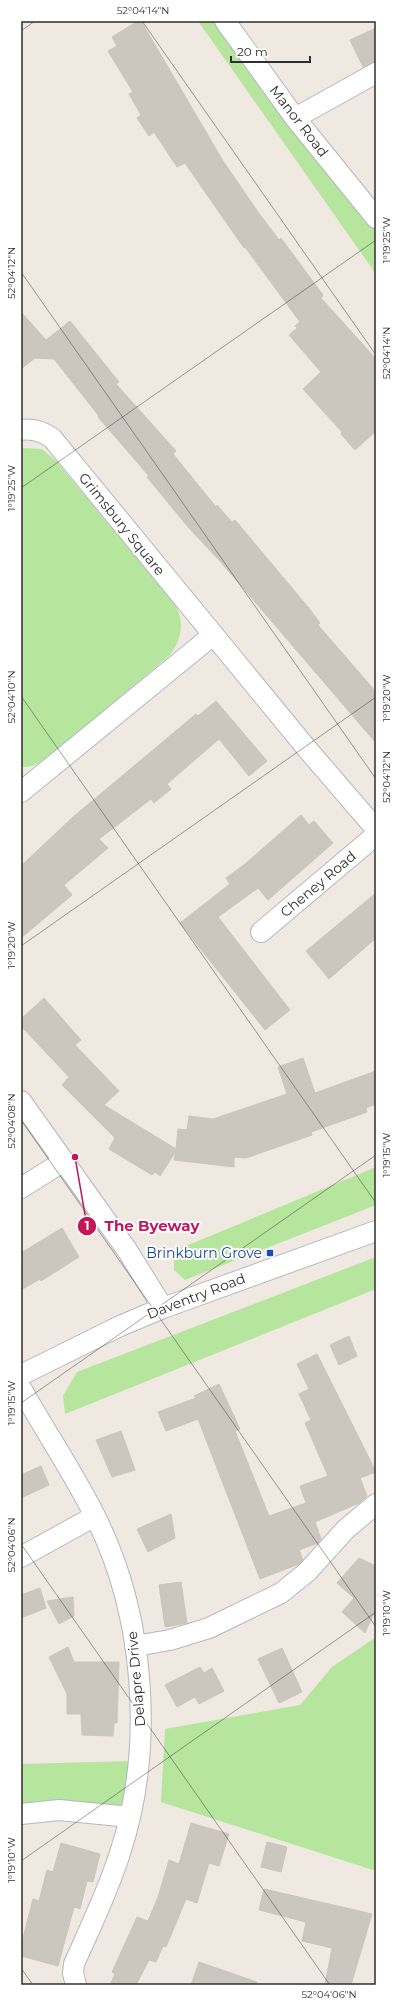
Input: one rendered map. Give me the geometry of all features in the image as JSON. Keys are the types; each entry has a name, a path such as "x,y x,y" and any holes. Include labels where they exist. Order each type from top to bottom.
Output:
{"street":[{"name":"Manor Road","path":"225,21 295,118 376,218"},
{"path":"295,118 376,73"},
{"name":"Grimsbury Square","path":"21,430 28,429 41,431 52,438 213,635 376,828"},
{"path":"21,792 213,635"},
{"name":"Cheney Road","path":"261,932 376,835"},
{"path":"21,1101 127,1250 163,1308"},
{"path":"21,1188 64,1161"},
{"name":"Daventry Road","path":"21,1375 120,1326 163,1308 376,1231"},
{"name":"Delapre Drive","path":"21,1388 95,1516 118,1570 126,1597 135,1646 140,1732 136,1786 121,1852 110,1884 74,1964 72,1973 73,1984"},
{"path":"135,1646 189,1635 209,1628 276,1596 294,1584 346,1529 376,1504"},
{"path":"21,1557 95,1516"},
{"path":"21,1814 59,1810 130,1817"}],"green space":[{"path":"198,21 218,21 282,113 376,231 376,274"},
{"path":"21,448 42,449 55,460 173,601 177,608 181,622 178,642 170,655 50,756 29,767 21,767"},
{"path":"376,1167 376,1205 185,1280 174,1270 174,1251"},
{"path":"376,1257 376,1289 65,1414 63,1396 77,1372"},
{"path":"376,1637 376,1871 161,1802 165,1729 300,1705 332,1667"},
{"path":"133,1761 129,1799 121,1805 35,1803 21,1805 21,1764"}],"building":[{"path":"138,21 141,21 223,161 258,212 279,240 281,238 323,295 321,298 376,359 376,431 355,450 341,434 342,432 303,389 321,372 289,335 297,328 295,326 300,322 245,247 244,248 185,163 177,167 154,132 149,136 137,118 141,115 129,94 133,92 108,51 117,46 112,37"},
{"path":"376,28 376,62 363,67 350,40"},
{"path":"21,312 46,340 70,321 119,382 116,384 176,451 173,454 216,507 217,505 232,522 235,520 308,607 320,623 318,625 376,692 376,743 219,560 188,527 147,477 149,476 98,417 99,416 54,359 35,358 21,369"},
{"path":"216,701 267,761 249,776 219,739 167,784 171,789 154,803 151,799 99,839 108,848 64,885 72,895 21,938 21,866 73,817 196,714 198,716"},
{"path":"301,815 309,825 314,821 333,843 268,900 258,888 218,917 290,1010 265,1030 180,923 230,884 226,878 245,864"},
{"path":"376,893 376,938 329,979 306,951"},
{"path":"44,998 81,1040 75,1045 119,1091 104,1105 176,1149 178,1129 187,1130 189,1116 213,1119 287,1094 278,1067 303,1058 315,1093 376,1071 376,1104 366,1108 367,1112 311,1132 312,1135 246,1158 234,1157 234,1167 174,1160 176,1151 160,1176 155,1172 152,1175 109,1149 115,1138 62,1085 69,1077 21,1026 21,1019"},
{"path":"62,1228 79,1257 41,1281 40,1279 21,1290 21,1253"},
{"path":"349,1336 357,1356 339,1365 330,1345"},
{"path":"317,1354 376,1472 360,1478 367,1496 359,1503 315,1522 321,1539 318,1543 299,1550 303,1560 299,1564 260,1579 198,1419 166,1431 158,1412 196,1398 194,1396 219,1384 240,1429 235,1431 269,1516 306,1503 300,1486 328,1476 305,1423 311,1420 299,1394 309,1389 297,1364"},
{"path":"121,1431 135,1470 112,1477 96,1440"},
{"path":"41,1466 49,1485 21,1498 21,1475"},
{"path":"171,1514 175,1538 148,1552 137,1529"},
{"path":"359,1558 376,1566 376,1618 373,1615 365,1633 342,1612 354,1598 337,1583"},
{"path":"181,1582 187,1623 165,1627 159,1585"},
{"path":"40,1588 46,1608 21,1618 21,1595"},
{"path":"73,1597 74,1616 59,1624 47,1601"},
{"path":"68,1647 74,1662 119,1662 117,1723 114,1723 113,1736 82,1735 81,1714 67,1714 67,1694 49,1657"},
{"path":"282,1648 302,1692 279,1703 258,1659"},
{"path":"200,1667 204,1673 212,1668 224,1691 199,1704 195,1697 177,1707 165,1685"},
{"path":"191,1823 229,1834 219,1866 209,1863 197,1903 186,1899 166,1947 163,1946 156,1962 149,1960 136,1985 110,1985 115,1974 112,1972 137,1917 148,1921 158,1897 169,1860 179,1864"},
{"path":"267,1842 287,1847 281,1872 261,1867"},
{"path":"61,1843 100,1854 93,1882 87,1881 80,1909 74,1907 58,1966 21,1956 21,1946 33,1899 39,1901 47,1870 53,1872"},
{"path":"264,1889 372,1914 351,1985 325,1985 332,1948 302,1941 306,1922 259,1910"},
{"path":"199,1962 257,1982 256,1985 191,1985"}],"place":[{"name":"The Byeway","path":"75,1157"},
{"name":"Brinkburn Grove","path":"270,1253"}]}
